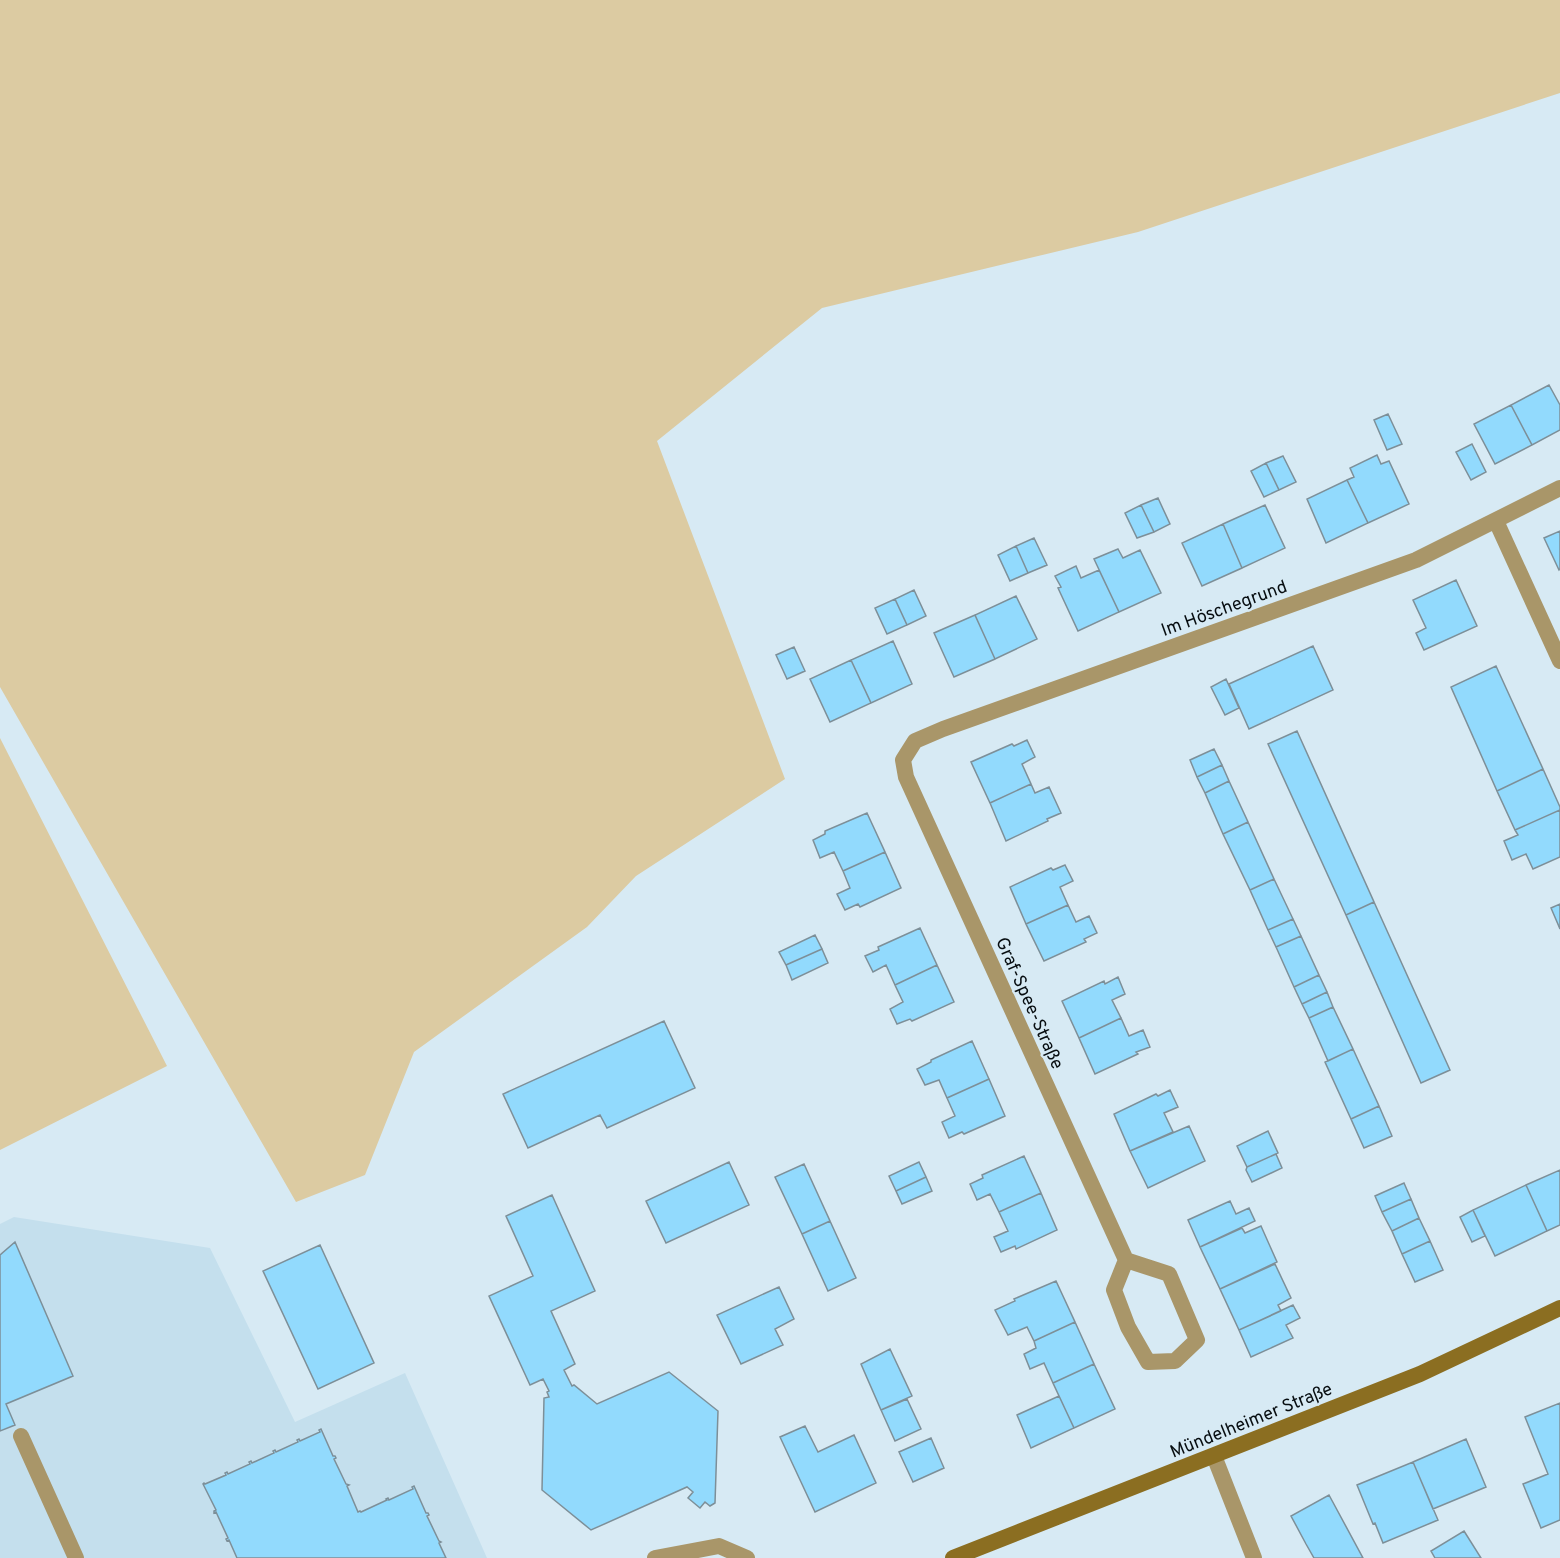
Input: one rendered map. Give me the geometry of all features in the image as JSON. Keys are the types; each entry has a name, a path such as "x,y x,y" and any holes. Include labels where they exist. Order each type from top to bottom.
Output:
{"main road":[{"name":"Mündelheimer Straße","path":"953,1558 1420,1374 1560,1308"}],"street":[{"name":"Im Höschegrund","path":"903,760 915,741 943,729 1416,560 1560,488"},
{"path":"1496,521 1560,661"},
{"name":"Graf-Spee-Straße","path":"903,760 906,777 1126,1260"},
{"path":"1126,1260 1169,1274 1197,1340 1175,1361 1148,1362 1128,1327 1114,1290 1126,1260"},
{"path":"21,1436 76,1558"},
{"path":"1214,1456 1254,1558"},
{"path":"655,1558 719,1546 747,1558"}],"shaded area":[{"path":"0,0 1560,0 1560,93 1138,232 822,308 657,441 785,779 636,876 587,927 414,1052 365,1175 296,1202 0,687"},
{"path":"0,738 167,1066 0,1150"},
{"path":"14,1217 210,1248 295,1422 405,1373 487,1558 0,1558 0,1224"}],"building":[{"path":"1549,385 1560,405 1560,430 1532,445 1511,405"},
{"path":"1511,405 1532,445 1495,464 1474,424"},
{"path":"1388,414 1402,444 1387,450 1374,420"},
{"path":"1472,444 1486,472 1471,480 1456,452"},
{"path":"1377,455 1381,464 1389,461 1409,504 1368,523 1347,480 1354,477 1350,468"},
{"path":"1283,456 1296,482 1279,490 1266,463"},
{"path":"1266,463 1279,490 1264,497 1251,471"},
{"path":"1347,480 1368,523 1326,543 1307,499"},
{"path":"1158,498 1170,524 1154,532 1141,505"},
{"path":"1141,505 1154,532 1137,538 1125,513"},
{"path":"1265,505 1285,548 1242,568 1223,524"},
{"path":"1223,524 1242,568 1202,586 1182,543"},
{"path":"1560,531 1560,569 1559,570 1544,538"},
{"path":"1034,538 1047,565 1028,573 1016,546"},
{"path":"1016,546 1028,573 1010,581 998,555"},
{"path":"1118,549 1123,558 1140,550 1161,593 1119,612 1094,559"},
{"path":"1076,566 1081,578 1099,570 1119,612 1078,631 1058,588 1061,587 1055,576"},
{"path":"1456,580 1477,626 1424,650 1416,633 1426,628 1413,600"},
{"path":"914,590 926,616 907,625 895,599"},
{"path":"1016,596 1037,639 995,659 975,615"},
{"path":"895,599 907,625 887,634 875,608"},
{"path":"975,615 995,659 954,677 934,633"},
{"path":"893,641 912,684 871,703 851,660"},
{"path":"1313,646 1333,690 1249,729 1229,684"},
{"path":"794,647 805,671 787,679 776,655"},
{"path":"851,660 871,703 830,722 810,679"},
{"path":"1496,666 1543,769 1497,791 1451,687"},
{"path":"1226,679 1239,708 1225,715 1211,687"},
{"path":"1297,731 1374,902 1346,915 1268,744"},
{"path":"1027,740 1035,757 1022,764 1031,784 990,803 971,762"},
{"path":"1214,749 1222,765 1197,777 1190,760"},
{"path":"1222,765 1229,781 1205,793 1197,777"},
{"path":"1543,769 1560,810 1515,830 1497,791"},
{"path":"1229,781 1248,822 1223,834 1205,793"},
{"path":"1031,784 1035,793 1049,787 1061,813 1006,841 990,803"},
{"path":"1560,810 1560,857 1533,869 1526,854 1512,860 1504,841 1518,835 1515,830"},
{"path":"867,813 885,852 843,871 834,852 820,858 813,840 825,834 825,831"},
{"path":"1248,822 1274,879 1250,890 1223,834"},
{"path":"885,852 901,888 860,907 858,904 845,910 837,894 850,888 843,871"},
{"path":"1065,865 1073,881 1060,887 1068,905 1026,924 1010,887 1051,868 1053,870"},
{"path":"1274,879 1293,919 1268,930 1250,890"},
{"path":"1374,902 1450,1070 1421,1083 1346,915"},
{"path":"1560,904 1560,929 1551,908"},
{"path":"1068,905 1076,922 1089,916 1097,933 1084,939 1086,942 1044,961 1026,924"},
{"path":"1293,919 1301,936 1276,947 1268,930"},
{"path":"920,928 937,965 895,985 886,965 873,972 865,956 879,950 878,947"},
{"path":"815,935 822,949 786,965 779,952"},
{"path":"1301,936 1319,975 1294,987 1276,947"},
{"path":"822,949 828,963 792,980 786,965"},
{"path":"937,965 954,1002 912,1021 910,1019 897,1024 890,1009 903,1002 895,985"},
{"path":"1319,975 1327,992 1302,1004 1294,987"},
{"path":"1118,977 1125,994 1112,1000 1121,1018 1079,1038 1062,1001 1104,981 1105,984"},
{"path":"1327,992 1333,1007 1309,1018 1302,1004"},
{"path":"1333,1007 1353,1049 1328,1061 1309,1018"},
{"path":"1121,1018 1129,1036 1143,1030 1150,1047 1095,1074 1079,1038"},
{"path":"664,1021 695,1088 607,1128 600,1115 528,1148 503,1094"},
{"path":"972,1041 989,1079 947,1098 939,1080 925,1085 917,1069"},
{"path":"1353,1049 1379,1106 1351,1119 1325,1062"},
{"path":"989,1079 1005,1116 949,1138 942,1122 955,1116 947,1098"},
{"path":"1170,1090 1178,1107 1164,1113 1173,1132 1130,1151 1114,1114 1156,1094 1158,1096"},
{"path":"1379,1106 1392,1136 1364,1148 1351,1119"},
{"path":"1189,1126 1205,1161 1148,1188 1130,1151"},
{"path":"1268,1131 1278,1153 1247,1167 1237,1146"},
{"path":"1276,1154 1282,1168 1252,1182 1246,1170 1247,1167"},
{"path":"1024,1156 1041,1193 999,1212 990,1194 977,1200 970,1184 983,1178 982,1175"},
{"path":"729,1162 749,1205 666,1243 646,1201"},
{"path":"919,1162 926,1177 896,1191 889,1176"},
{"path":"804,1164 830,1221 802,1234 775,1177"},
{"path":"1560,1170 1560,1225 1547,1231 1526,1185"},
{"path":"926,1177 932,1191 902,1204 896,1191"},
{"path":"1404,1183 1411,1199 1382,1212 1375,1196"},
{"path":"1526,1185 1547,1231 1495,1256 1473,1210"},
{"path":"1041,1193 1057,1230 1016,1249 1015,1246 1001,1252 994,1237 1008,1231 999,1212"},
{"path":"552,1195 595,1291 551,1311 575,1364 564,1370 572,1386 574,1385 597,1404 669,1372 718,1411 715,1503 710,1506 705,1502 700,1508 688,1498 693,1492 687,1487 591,1530 542,1490 544,1398 549,1397 547,1392 549,1391 543,1379 530,1385 489,1296 533,1276 506,1216"},
{"path":"1411,1199 1419,1218 1392,1231 1382,1212"},
{"path":"1230,1201 1236,1214 1249,1208 1255,1221 1200,1247 1188,1220"},
{"path":"1473,1210 1485,1236 1472,1242 1460,1217"},
{"path":"1419,1218 1430,1241 1402,1254 1392,1231"},
{"path":"830,1221 856,1278 828,1291 802,1234"},
{"path":"1261,1226 1277,1262 1220,1289 1200,1247 1242,1228 1245,1233"},
{"path":"1430,1241 1443,1270 1415,1282 1402,1254"},
{"path":"15,1242 73,1376 6,1404 15,1425 0,1431 0,1255"},
{"path":"320,1245 374,1363 318,1389 263,1271"},
{"path":"1275,1264 1291,1298 1278,1305 1281,1311 1239,1330 1220,1289"},
{"path":"1056,1281 1075,1322 1034,1341 1027,1327 1008,1335 995,1310"},
{"path":"779,1287 794,1319 775,1329 783,1345 741,1364 717,1315"},
{"path":"1293,1305 1300,1318 1286,1325 1293,1338 1251,1357 1239,1330"},
{"path":"1075,1322 1094,1364 1053,1383 1044,1363 1030,1369 1024,1354 1036,1348 1034,1341"},
{"path":"890,1349 912,1396 881,1410 861,1364"},
{"path":"1094,1364 1115,1409 1074,1428 1053,1383"},
{"path":"1059,1396 1074,1428 1031,1448 1017,1415"},
{"path":"907,1399 921,1429 895,1441 881,1410"},
{"path":"1560,1403 1560,1520 1541,1528 1523,1484 1548,1474 1525,1417"},
{"path":"805,1426 818,1452 854,1435 876,1483 815,1512 780,1437"},
{"path":"321,1429 346,1484 349,1485 347,1486 358,1512 413,1489 414,1486 441,1542 439,1543 446,1558 237,1558 229,1540 226,1539 228,1538 216,1512 214,1513 216,1510 203,1484 250,1464 251,1461 252,1463 274,1453 275,1450 276,1452 298,1442 299,1439 300,1441 320,1432"},
{"path":"931,1438 944,1468 913,1482 899,1452"},
{"path":"1466,1439 1486,1487 1433,1509 1413,1462"},
{"path":"1413,1462 1438,1520 1383,1543 1357,1485"},
{"path":"1329,1495 1363,1558 1314,1558 1306,1544 1291,1516"},
{"path":"1464,1531 1481,1558 1435,1558 1431,1551"}]}
